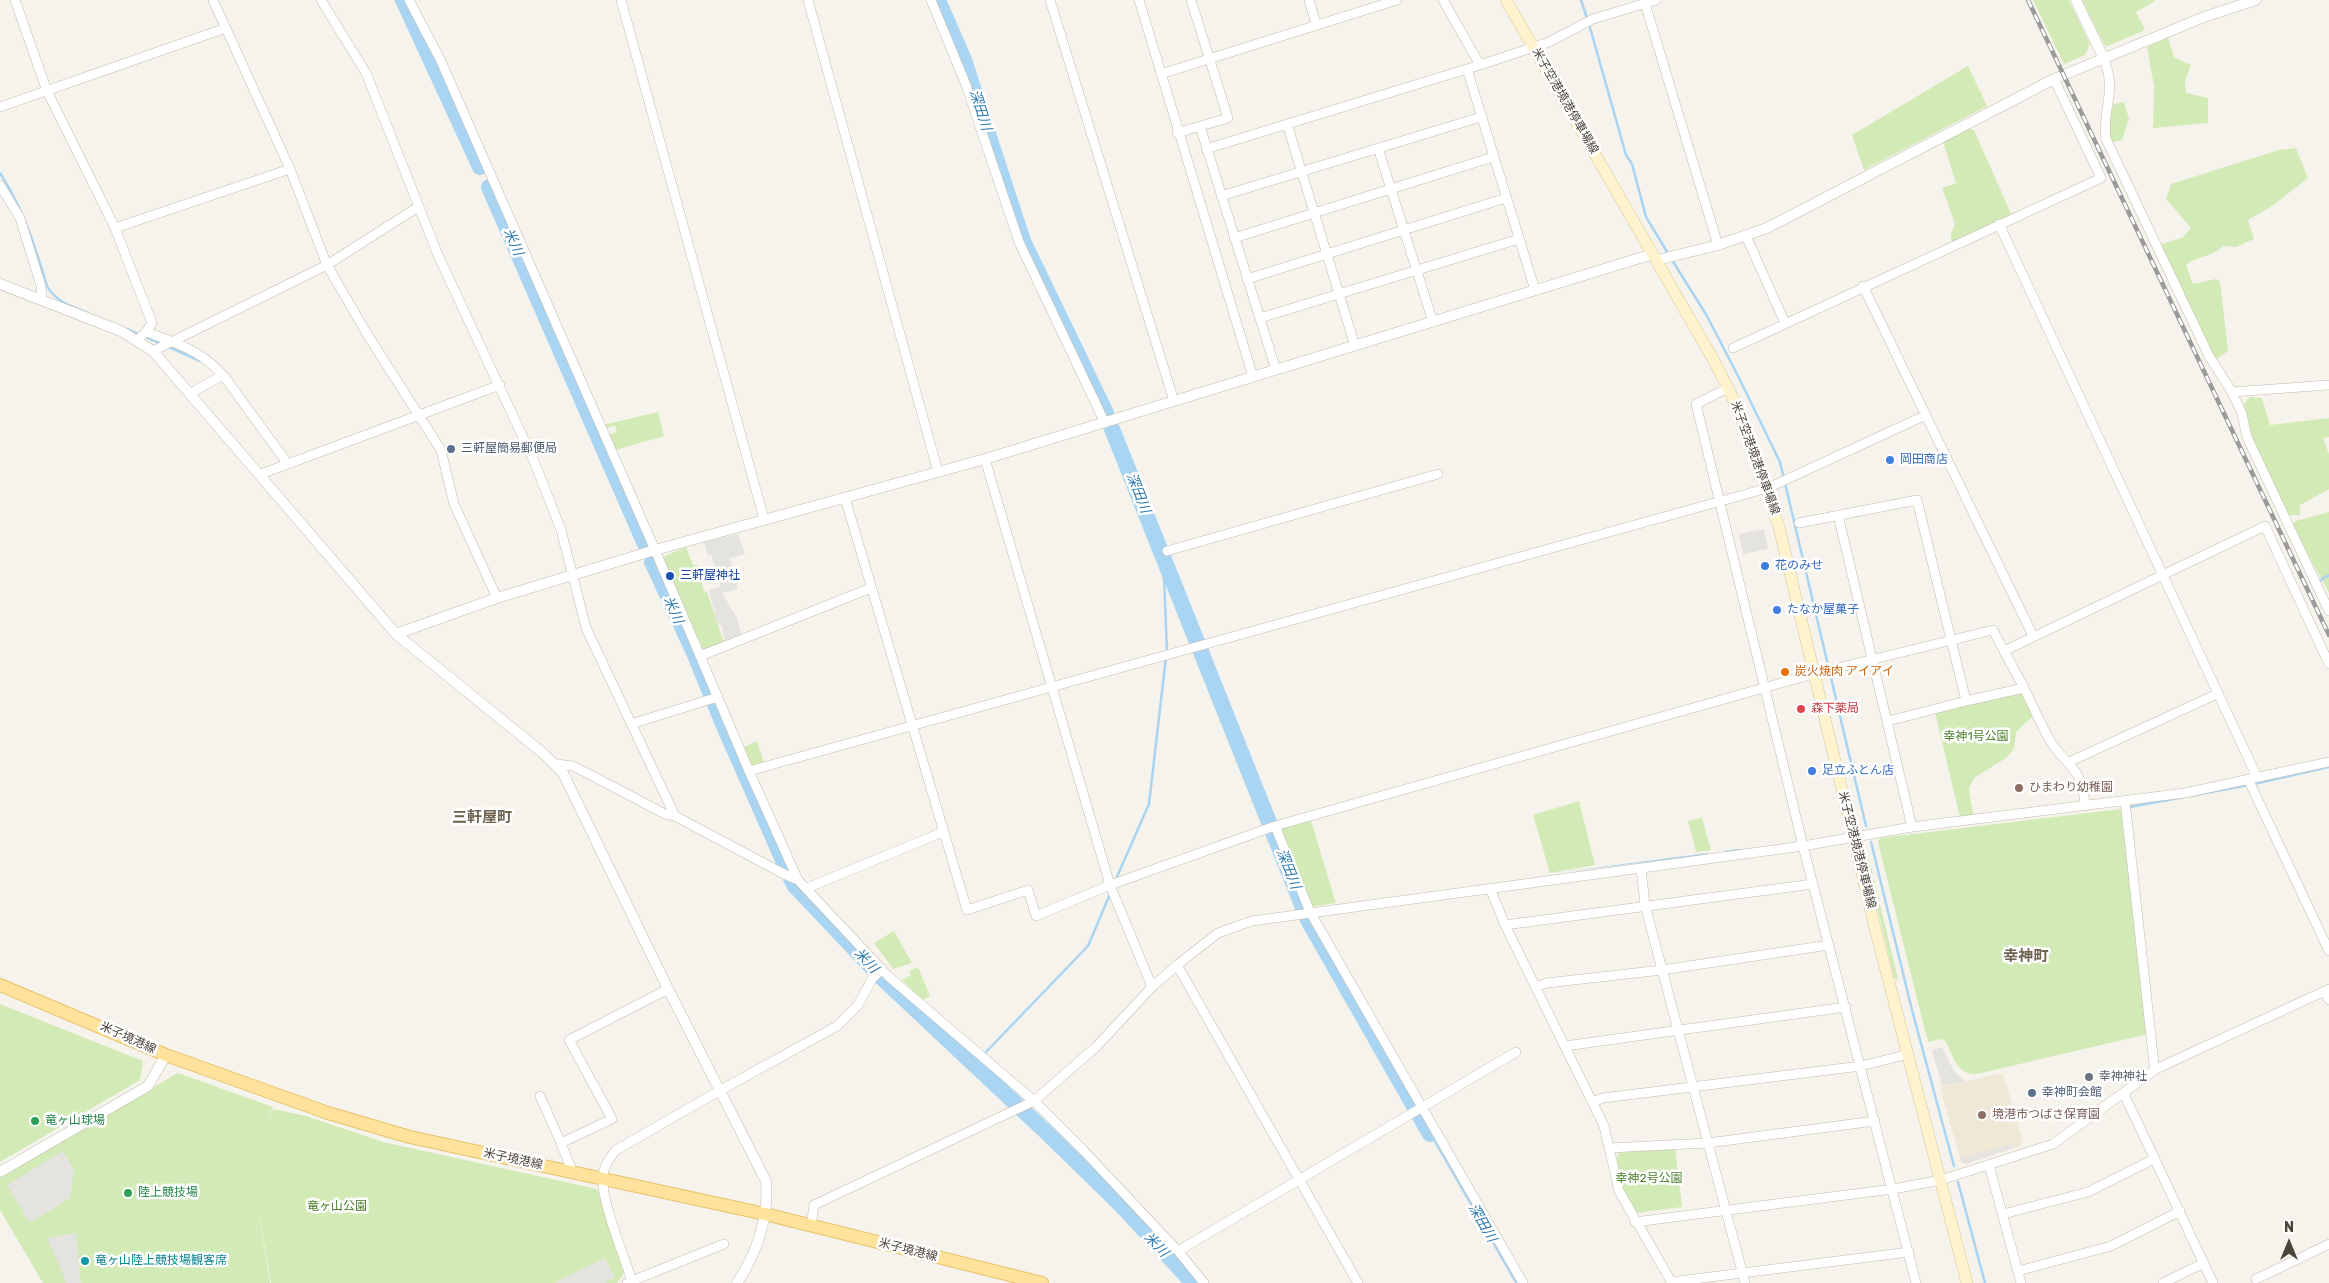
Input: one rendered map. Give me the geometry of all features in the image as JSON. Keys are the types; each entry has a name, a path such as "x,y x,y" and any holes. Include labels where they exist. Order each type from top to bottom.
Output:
{"main road":[{"name":"米子空港境港停車場線","path":"1506,0 1655,257 1728,388 1768,488 1855,836 1876,932 1967,1283"},
{"name":"米子境港線","path":"0,986 166,1055 328,1113 410,1137 765,1214 1042,1283"}],"street":[{"path":"15,0 47,91 115,228 152,323 147,332 137,340"},
{"path":"213,0 290,170 327,265 366,334 421,416 441,450 454,504 497,598"},
{"path":"321,0 366,73 418,207 500,385 561,530 574,574 586,628 675,816"},
{"path":"409,0 441,61 798,880"},
{"path":"620,0 764,519"},
{"path":"808,0 938,472"},
{"path":"931,0 966,85 1019,242 1105,423"},
{"path":"1050,0 1174,401"},
{"path":"1139,0 1177,133 1253,377"},
{"path":"1177,133 1228,118 1191,0"},
{"path":"1309,0 1316,24"},
{"path":"1161,74 1397,0"},
{"path":"1443,0 1480,64"},
{"path":"1206,149 1534,48 1593,19 1644,2 1656,0"},
{"path":"2076,0 2104,57 2111,78 2104,123 2106,139 2209,356 2232,392 2242,414 2246,436 2329,611"},
{"path":"396,634 497,598 574,574 764,519 986,459 1535,290 1655,257 1718,245 1746,236 1786,220 2054,78 2204,17 2256,0"},
{"path":"1644,2 1718,245"},
{"path":"0,106 226,28"},
{"path":"1467,69 1535,290"},
{"path":"1733,348 1863,286 2101,178 2054,78"},
{"path":"1221,196 1481,116"},
{"path":"1286,124 1355,346"},
{"path":"1200,126 1276,370"},
{"path":"1378,148 1433,322"},
{"path":"1234,238 1493,157"},
{"path":"115,228 290,170"},
{"path":"0,185 20,218 41,286 42,300"},
{"path":"1247,278 1506,198"},
{"path":"153,351 327,265 418,207"},
{"path":"1999,224 2217,694 2329,951"},
{"path":"1746,236 1785,323"},
{"path":"1260,318 1520,240"},
{"path":"0,284 137,340 153,351 396,634 557,764 668,989 766,1181 767,1200 765,1214 749,1264 737,1283"},
{"path":"1863,286 2033,636"},
{"path":"147,332 174,341 209,360 223,375 288,464"},
{"path":"191,393 223,375"},
{"path":"260,474 421,416 500,385"},
{"path":"2232,392 2329,386"},
{"path":"1728,388 1696,404 1803,846 1916,1283"},
{"path":"749,771 1768,488 1926,415"},
{"path":"986,459 1051,688 1110,885 1152,987"},
{"path":"1166,551 1438,474"},
{"path":"845,498 967,910 1028,890 1036,916 1110,885 1275,826 1813,674 1993,630 2048,737 2056,750 2080,775 2085,806"},
{"path":"1800,523 1917,500 1966,701"},
{"path":"1838,515 1912,827"},
{"path":"2004,651 2265,526 2329,664"},
{"path":"700,656 871,588"},
{"path":"1888,721 2024,688"},
{"path":"2069,762 2217,694"},
{"path":"631,724 718,697"},
{"path":"811,1226 814,1205 1034,1101 1097,1046 1152,987 1177,964 1218,933 1252,921 1803,846 1912,827 2185,793 2329,762"},
{"path":"557,764 572,766 665,814 675,816 798,880 882,969 927,1012 1034,1101 1114,1182 1178,1251 1204,1283"},
{"path":"2125,801 2156,1069"},
{"path":"1275,826 1310,912 1523,1283"},
{"path":"807,888 943,832"},
{"path":"1641,868 1645,905 1680,1030 1746,1283"},
{"path":"1504,925 1813,884"},
{"path":"1490,888 1504,925 1604,1126 1619,1191 1635,1222 1672,1283 1909,1252"},
{"path":"1535,987 1547,983 1662,970 1829,945"},
{"path":"1177,964 1358,1283"},
{"path":"724,1244 629,1282 604,1194 602,1178 606,1162 616,1150 719,1090 837,1026 858,1004 872,979 882,969"},
{"path":"561,1144 612,1119 569,1040 668,989"},
{"path":"1635,1222 1893,1189 1941,1180 2053,1144 2156,1069 2327,990 2329,1000"},
{"path":"1565,1046 1846,1007"},
{"path":"1178,1251 1299,1178 1516,1052"},
{"path":"1593,1102 1603,1098 1861,1066 1909,1054"},
{"path":"0,1172 148,1086 166,1055"},
{"path":"2124,1094 2213,1283"},
{"path":"540,1096 572,1171"},
{"path":"1608,1148 1708,1143 1875,1121"},
{"path":"2003,1214 2088,1192 2154,1159"},
{"path":"1989,1164 2021,1283"},
{"path":"2018,1271 2112,1246 2180,1211"},
{"path":"2256,1279 2329,1244"},
{"path":"2163,1283 2204,1263"},
{"path":"650,1275 655,1283"}],"shaded area":[{"path":"1764,529 1768,549 1743,554 1739,534"},
{"path":"738,534 745,554 730,558 738,589 722,593 737,618 742,637 725,643 722,626 717,623 709,590 721,587 711,554 708,556 704,542"},
{"path":"1942,1047 1954,1071 1965,1081 1942,1086 1932,1050"},
{"name":"境港市つばさ保育園","path":"2003,1073 2023,1143 2018,1147 1965,1164 1961,1162 1940,1087"},
{"path":"2011,1144 2012,1148 1966,1164 1961,1161 1961,1159"},
{"path":"63,1151 74,1170 70,1198 30,1223 7,1185"},
{"path":"76,1233 81,1283 65,1283 66,1281 47,1238"},
{"path":"605,1258 615,1278 604,1283 554,1283"}],"green space":[{"path":"2033,0 2069,0 2090,44 2085,55 2064,64"},
{"path":"2082,0 2155,1 2136,12 2145,30 2105,46"},
{"path":"2168,38 2174,57 2191,65 2185,81 2186,93 2208,98 2208,123 2153,128 2154,86 2147,47"},
{"path":"1968,66 1987,106 1864,170 1852,135"},
{"path":"2124,102 2129,119 2122,140 2112,142 2107,124 2114,104"},
{"path":"1969,129 1974,130 2012,216 1952,243 1951,234 1955,224 1942,188 1956,183 1943,142"},
{"path":"2296,148 2308,178 2272,206 2248,220 2254,239 2236,247 2223,246 2219,250 2186,265 2193,284 2216,279 2220,282 2228,351 2215,360 2161,244 2182,238 2191,228 2166,199 2171,184 2279,150"},
{"path":"2250,397 2262,398 2270,425 2329,418 2329,437 2323,438 2329,454 2329,489 2300,505 2300,515 2287,515 2252,436 2244,404"},
{"path":"658,412 664,436 615,450 608,435 617,432 615,426 604,428 603,425"},
{"path":"2329,512 2329,593 2292,525 2296,521"},
{"path":"686,547 693,565 697,565 704,591 707,592 724,643 704,651 663,562 663,557"},
{"name":"幸神1号公園","path":"2018,691 2024,694 2034,715 2016,732 2014,749 2006,758 1974,778 1969,788 1973,816 1960,817 1935,713"},
{"path":"757,741 764,763 752,766 744,747"},
{"path":"1579,801 1595,865 1550,873 1533,815"},
{"path":"2121,809 2148,1034 1977,1074 1965,1072 1957,1064 1946,1042 1942,1039 1928,1042 1878,842 1880,838"},
{"path":"1702,818 1711,850 1696,852 1688,821"},
{"path":"1311,821 1336,903 1310,907 1281,829"},
{"path":"1869,859 1898,980 1894,977 1866,861"},
{"path":"894,931 912,963 893,969 874,943"},
{"path":"918,967 930,996 923,1000 902,980 911,975 909,971"},
{"name":"竜ヶ山球場","path":"0,1004 143,1061 140,1080 0,1162"},
{"name":"竜ヶ山公園","path":"178,1073 273,1107 265,1125 273,1109 306,1116 383,1142 597,1189 624,1273 617,1283 271,1283 256,1195 270,1283 43,1283 0,1210 0,1177"},
{"name":"幸神2号公園","path":"1675,1149 1682,1207 1635,1213 1620,1183 1616,1167 1619,1152"}],"water":[{"path":"1708,853 1708,855 1554,873"},
{"path":"1421,1115 1518,1283 1515,1283 1419,1116"}],"waterway":[{"name":"米川","path":"403,0 480,167"},
{"name":"深田川","path":"938,0 964,60 1023,241 1106,413"},
{"path":"1581,0 1587,18"},
{"path":"1589,24 1626,155 1632,164 1646,217 1669,255"},
{"path":"0,173 16,201 28,228 47,286 59,300 88,313"},
{"name":"米川","path":"489,187 645,544"},
{"path":"1672,260 1707,316 1780,462 1866,826"},
{"path":"127,329 138,334"},
{"path":"144,336 161,344"},
{"path":"169,347 200,361"},
{"name":"深田川","path":"1112,429 1308,920 1430,1134"},
{"path":"1163,552 1167,652"},
{"name":"米川","path":"652,562 695,655 723,724 794,885 882,978 1122,1206 1193,1283"},
{"path":"2319,581 2329,575"},
{"path":"1116,879 1149,804 1166,657"},
{"path":"2254,784 2329,767"},
{"path":"2130,807 2249,785"},
{"path":"1871,842 1912,1010 1954,1166"},
{"path":"1725,852 1739,850"},
{"path":"984,1054 1088,946 1110,894"},
{"path":"974,1064 980,1058"},
{"path":"1958,1182 1985,1283"}],"railway":[{"path":"2028,0 2329,635"}],"place":[{"name":"三軒屋簡易郵便局","path":"451,449"},
{"name":"岡田商店","path":"1890,460"},
{"name":"花のみせ","path":"1765,566"},
{"name":"三軒屋神社","path":"670,576"},
{"name":"たなか屋菓子","path":"1777,610"},
{"name":"炭火焼肉 アイアイ","path":"1785,672"},
{"name":"森下薬局","path":"1801,709"},
{"name":"足立ふとん店","path":"1812,771"},
{"name":"ひまわり幼稚園","path":"2019,788"},
{"name":"幸神神社","path":"2089,1077"},
{"name":"幸神町会館","path":"2032,1093"},
{"name":"境港市つばさ保育園","path":"1982,1115"},
{"name":"竜ヶ山球場","path":"35,1121"},
{"name":"陸上競技場","path":"128,1193"},
{"name":"竜ヶ山陸上競技場観客席","path":"85,1261"}],"district":[{"name":"三軒屋町","path":"482,818"},
{"name":"幸神町","path":"2026,957"}]}
